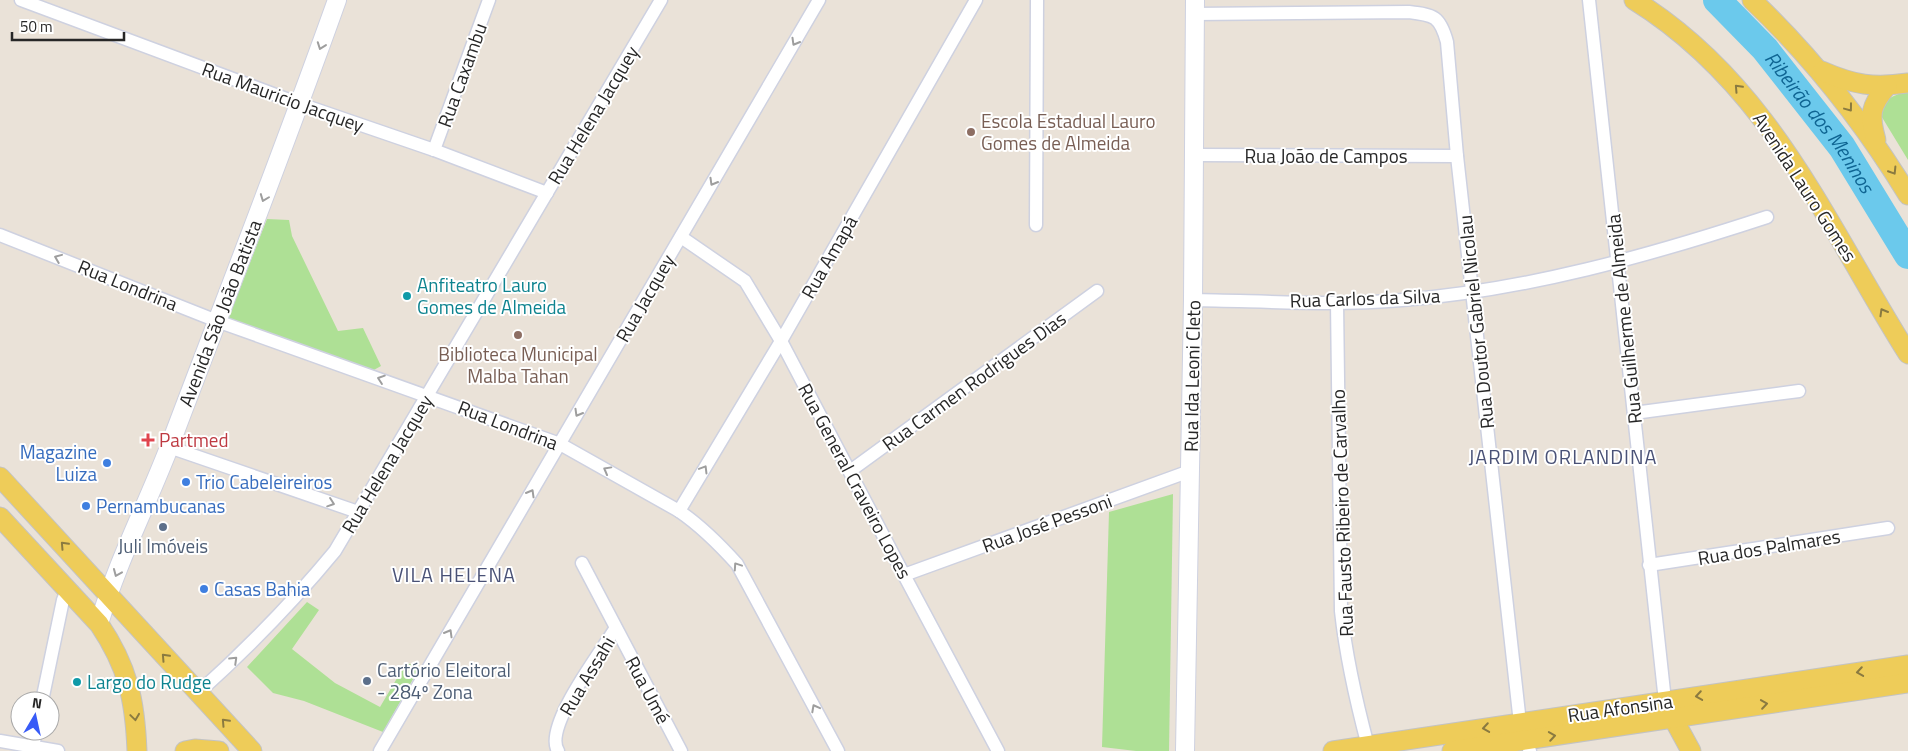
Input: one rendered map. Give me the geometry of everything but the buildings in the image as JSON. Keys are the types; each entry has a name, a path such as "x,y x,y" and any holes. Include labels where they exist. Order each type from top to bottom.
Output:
{"main road":[{"name":"Avenida Lauro Gomes","path":"1634,0 1661,17 1704,53 1746,97 1800,172 1908,354"},
{"path":"1752,0 1819,70 1879,147 1908,195"},
{"path":"1819,70 1856,84 1887,86 1908,83"},
{"path":"1879,147 1872,126 1872,115 1878,97 1887,86"},
{"path":"0,477 252,751"},
{"path":"0,517 99,624 119,657 130,686 137,751"},
{"name":"Rua Afonsina","path":"1452,751 1908,665"},
{"name":"Rua Afonsina","path":"1669,710 1908,683"},
{"name":"Rua Guilherme de Almeida","path":"1669,710 1691,751"},
{"name":"Rua Afonsina","path":"1332,751 1525,738"},
{"path":"185,751 195,749 219,751"}],"street":[{"name":"Rua Mauricio Jacquey","path":"21,0 300,104 434,150 547,192"},
{"name":"Avenida São João Batista","path":"99,624 108,594 169,447 300,104 337,0"},
{"name":"Rua Caxambu","path":"434,150 489,0"},
{"name":"Rua Helena Jacquey","path":"198,693 235,660 316,574 335,551 661,0"},
{"name":"Rua Jacquey","path":"380,751 819,0"},
{"name":"Rua Amapá","path":"679,511 781,341 976,0"},
{"name":"Rua Guilherme de Almeida","path":"1589,0 1649,565 1669,710"},
{"path":"1035,2 1036,225"},
{"name":"Rua Doutor Gabriel Nicolau","path":"1195,7 1409,12 1432,15 1438,19 1443,28 1447,42 1457,156 1525,738"},
{"name":"Rua Ida Leoni Cleto","path":"1185,751 1193,300 1195,7"},
{"name":"Rua João de Campos","path":"1194,156 1457,156"},
{"name":"Rua Carlos da Silva","path":"1193,300 1337,302 1401,300 1473,292 1541,280 1617,262 1704,238 1767,217"},
{"name":"Rua Londrina","path":"0,235 217,321 560,444 679,511 695,522 737,564 838,751"},
{"name":"Rua General Craveiro Lopes","path":"680,237 745,281 781,341 998,751"},
{"name":"Rua Carmen Rodrigues Dias","path":"850,471 1097,291"},
{"name":"Rua Fausto Ribeiro de Carvalho","path":"1337,302 1341,611 1352,685 1369,748"},
{"path":"1634,413 1799,391"},
{"path":"169,447 358,512"},
{"name":"Rua José Pessoni","path":"904,575 1190,471"},
{"name":"Rua dos Palmares","path":"1649,565 1888,528"},
{"name":"Rua Umé","path":"582,563 615,629 681,751"},
{"path":"44,691 63,600 67,590"},
{"name":"Rua Assahi","path":"558,751 556,747 556,729 563,711 615,629"},
{"path":"0,741 58,751"},
{"path":"33,747 34,741"}],"green space":[{"path":"1908,91 1908,160 1880,114 1887,101 1894,96"},
{"path":"267,219 289,220 292,236 338,331 363,328 381,366 372,371 228,319"},
{"path":"1173,494 1169,751 1136,751 1102,747 1109,512"},
{"path":"307,602 319,610 292,649 335,683 380,707 406,663 420,667 383,732 304,701 273,693 247,667"}],"waterway":[{"name":"Ribeirão dos Meninos","path":"1717,0 1765,49 1842,147 1908,255"}],"place":[{"name":"Escola Estadual Lauro Gomes de Almeida","path":"971,132"},
{"name":"Anfiteatro Lauro Gomes de Almeida","path":"407,296"},
{"name":"Biblioteca Municipal Malba Tahan","path":"518,335"},
{"name":"Partmed","path":"148,440"},
{"name":"Magazine Luiza","path":"107,463"},
{"name":"Trio Cabeleireiros","path":"186,482"},
{"name":"Pernambucanas","path":"86,506"},
{"name":"Juli Imóveis","path":"163,527"},
{"name":"Casas Bahia","path":"204,589"},
{"name":"Cartório Eleitoral - 284º Zona","path":"367,681"},
{"name":"Largo do Rudge","path":"77,682"}],"district":[{"name":"JARDIM ORLANDINA","path":"1563,457"},
{"name":"VILA HELENA","path":"454,575"}]}
